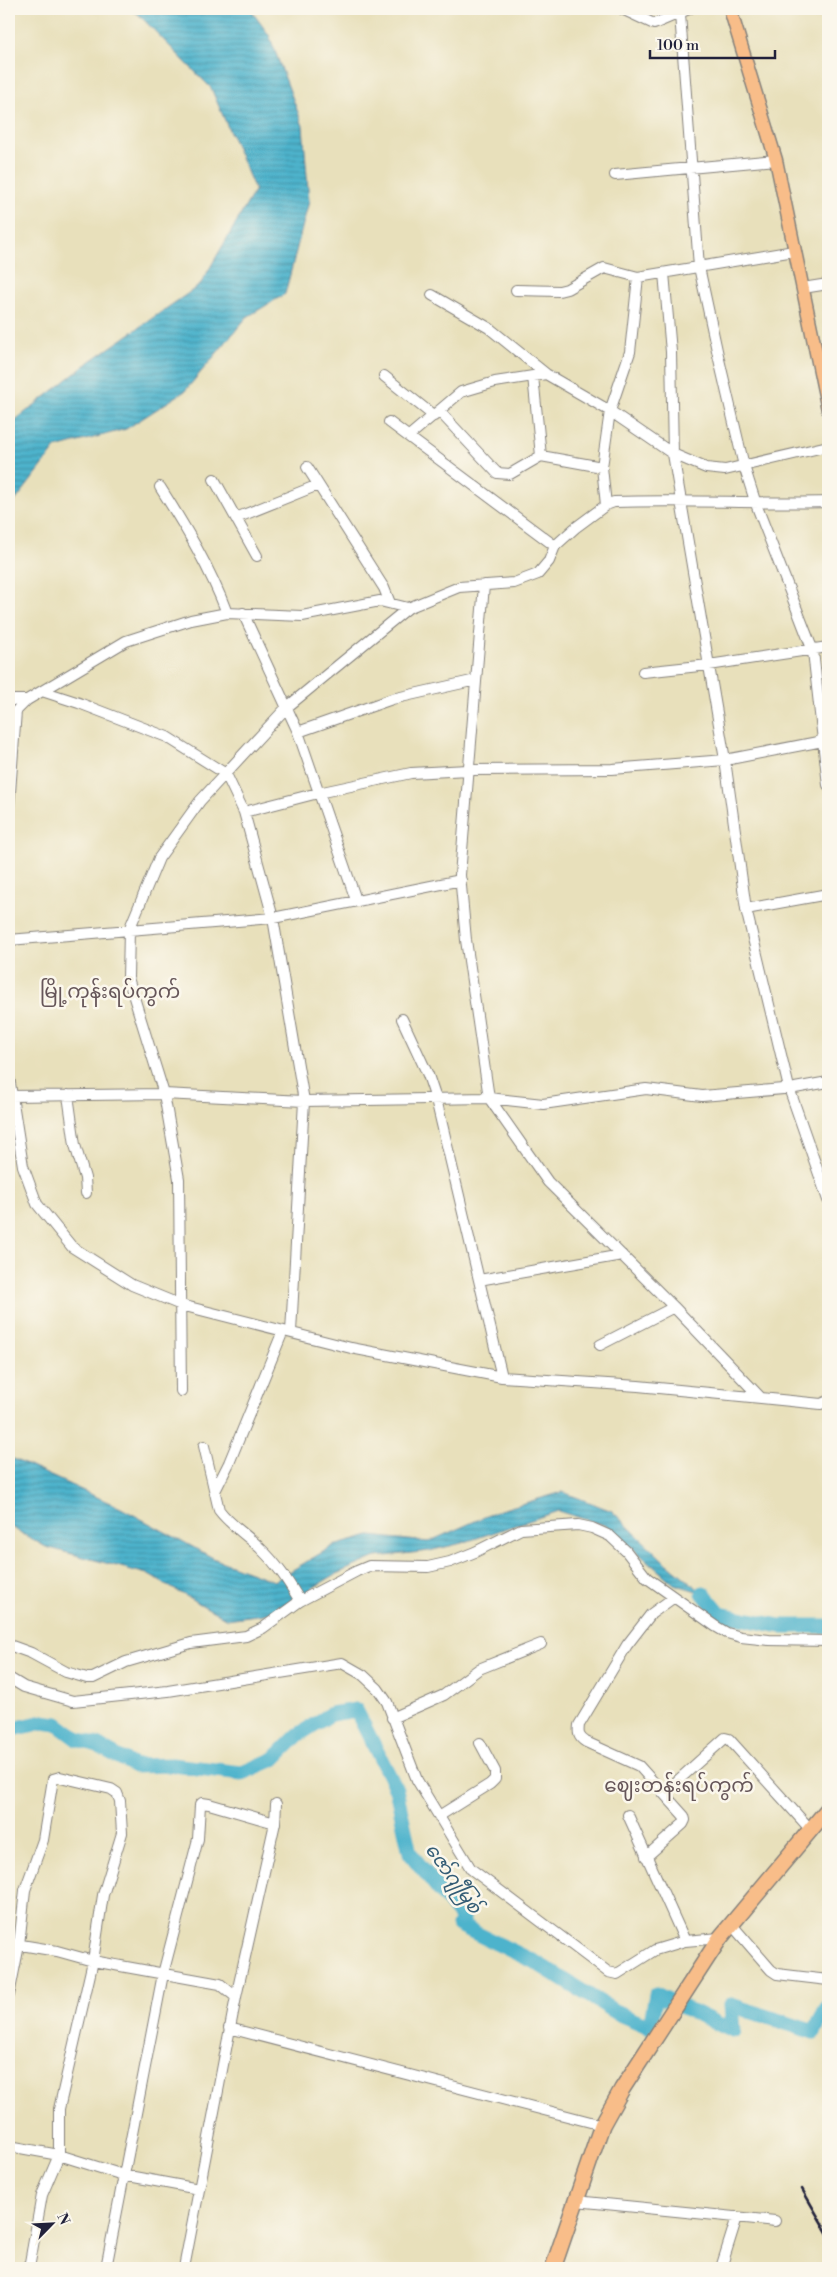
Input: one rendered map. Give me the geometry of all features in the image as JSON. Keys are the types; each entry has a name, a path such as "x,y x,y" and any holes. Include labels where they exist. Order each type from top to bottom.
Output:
{"highway":[{"path":"553,2268 602,2125 622,2089 720,1938 828,1809"}],"main road":[{"path":"730,9 776,160 828,410"}],"street":[{"path":"622,9 654,24 682,11 700,268 718,356 744,466 756,504 813,651 826,741 828,785"},
{"path":"615,175 776,160"},
{"path":"516,290 558,291 567,289 604,268 638,277 794,251"},
{"path":"664,273 671,352 673,454 725,760 746,909 789,1088 828,1200"},
{"path":"606,505 602,467 610,411 630,352 638,277"},
{"path":"803,288 828,284"},
{"path":"432,295 489,328 546,374 610,411 673,454 706,468 725,470 828,446"},
{"path":"409,436 462,392 495,382 546,374"},
{"path":"384,376 436,414 497,473 510,474 541,456 602,467"},
{"path":"533,376 541,456"},
{"path":"389,422 555,546"},
{"path":"307,467 384,588 390,603"},
{"path":"214,479 256,556"},
{"path":"236,518 318,485"},
{"path":"160,487 196,544 216,584 227,614"},
{"path":"181,1391 179,1180 164,1094 128,978 129,930 159,858 200,800 286,708 408,608 459,587 514,583 538,574 549,561 555,546 606,505 614,502 681,499 756,504 828,502"},
{"path":"484,585 468,770 461,880 466,940 489,1098 548,1182 674,1307 761,1398"},
{"path":"9,806 16,711 42,691 126,641 191,620 227,614 302,616 380,601 408,608"},
{"path":"243,613 298,732 356,900"},
{"path":"643,672 813,651 828,647"},
{"path":"298,732 392,699 476,680"},
{"path":"42,691 79,703 167,737 226,774 244,812 273,918 304,1101 287,1331 229,1464 215,1491"},
{"path":"9,700 28,700"},
{"path":"244,812 318,793 411,773 468,770 612,769 725,760 826,741"},
{"path":"9,940 273,918 461,880"},
{"path":"746,909 828,894"},
{"path":"402,1019 428,1075 436,1099 502,1377"},
{"path":"9,1077 23,1166 38,1204 72,1248 132,1285 181,1305 351,1348 502,1377 638,1386 821,1404 828,1400"},
{"path":"11,1096 164,1094 304,1101 489,1098 543,1104 646,1089 702,1096 789,1088 828,1082"},
{"path":"68,1095 75,1145 85,1178 86,1193"},
{"path":"479,1280 622,1255"},
{"path":"600,1345 674,1307"},
{"path":"204,1446 219,1510 225,1518 260,1548 284,1573 299,1600"},
{"path":"9,1645 31,1653 66,1672 93,1678 126,1662 182,1645 246,1636 263,1628 299,1600 356,1571 370,1566 428,1567 450,1562 475,1552 521,1529 578,1525 592,1528 610,1536 647,1578 715,1626 741,1637 769,1640 828,1640"},
{"path":"646,1858 685,1820 664,1793 639,1766 586,1742 580,1738 578,1732 579,1725 627,1645 652,1614 674,1598"},
{"path":"392,1718 444,1695 479,1669 541,1644"},
{"path":"9,1678 24,1687 73,1701 168,1691 342,1664 363,1675 378,1689 387,1702 417,1780 471,1869 608,1972 617,1974 655,1950 685,1941 720,1938"},
{"path":"664,1793 726,1738 729,1739 812,1830"},
{"path":"439,1816 495,1779 495,1771 480,1743"},
{"path":"9,1995 20,1945 25,1890 43,1840 53,1779 60,1777 112,1789 117,1793 120,1801 122,1833 103,1895 94,1961 59,2109 59,2155 42,2195 29,2268"},
{"path":"106,2268 164,1974 198,1839 200,1805 202,1803 210,1804 275,1823"},
{"path":"184,2268 228,2028 275,1823 276,1804"},
{"path":"628,1815 685,1941"},
{"path":"732,1925 777,1974 828,1980"},
{"path":"9,1943 220,1984 236,1997"},
{"path":"228,2028 602,2125"},
{"path":"9,2146 59,2155 123,2175 199,2189"},
{"path":"576,2201 775,2220"},
{"path":"721,2268 737,2217"}],"water":[{"path":"130,9 250,9 269,35 303,126 309,201 285,294 247,317 185,391 126,429 56,448 9,509 9,425 92,360 200,285 255,190 211,88 138,14"},
{"path":"9,1457 121,1508 215,1559 274,1581 333,1546 370,1536 428,1542 500,1510 563,1492 612,1511 663,1560 703,1593 674,1584 607,1526 558,1511 462,1543 429,1551 376,1557 336,1574 271,1613 227,1619 147,1574 46,1547 9,1526"}],"waterway":[{"path":"703,1593 720,1614 780,1626 828,1626"},
{"name":"ဇော်ဂျီမြစ်","path":"9,1730 43,1722 57,1724 77,1739 97,1745 135,1766 172,1765 242,1773 274,1759 298,1735 331,1714 356,1710 396,1789 410,1853 463,1920 459,1925 535,1962 619,2014 650,2027 656,1994 733,2031 731,2005 814,2032 828,2006"}],"railway":[{"path":"802,2189 828,2234"}],"district":[{"name":"မြို့ကုန်းရပ်ကွက်","path":"110,991"},
{"name":"ဈေးတန်းရပ်ကွက်","path":"679,1785"}]}
